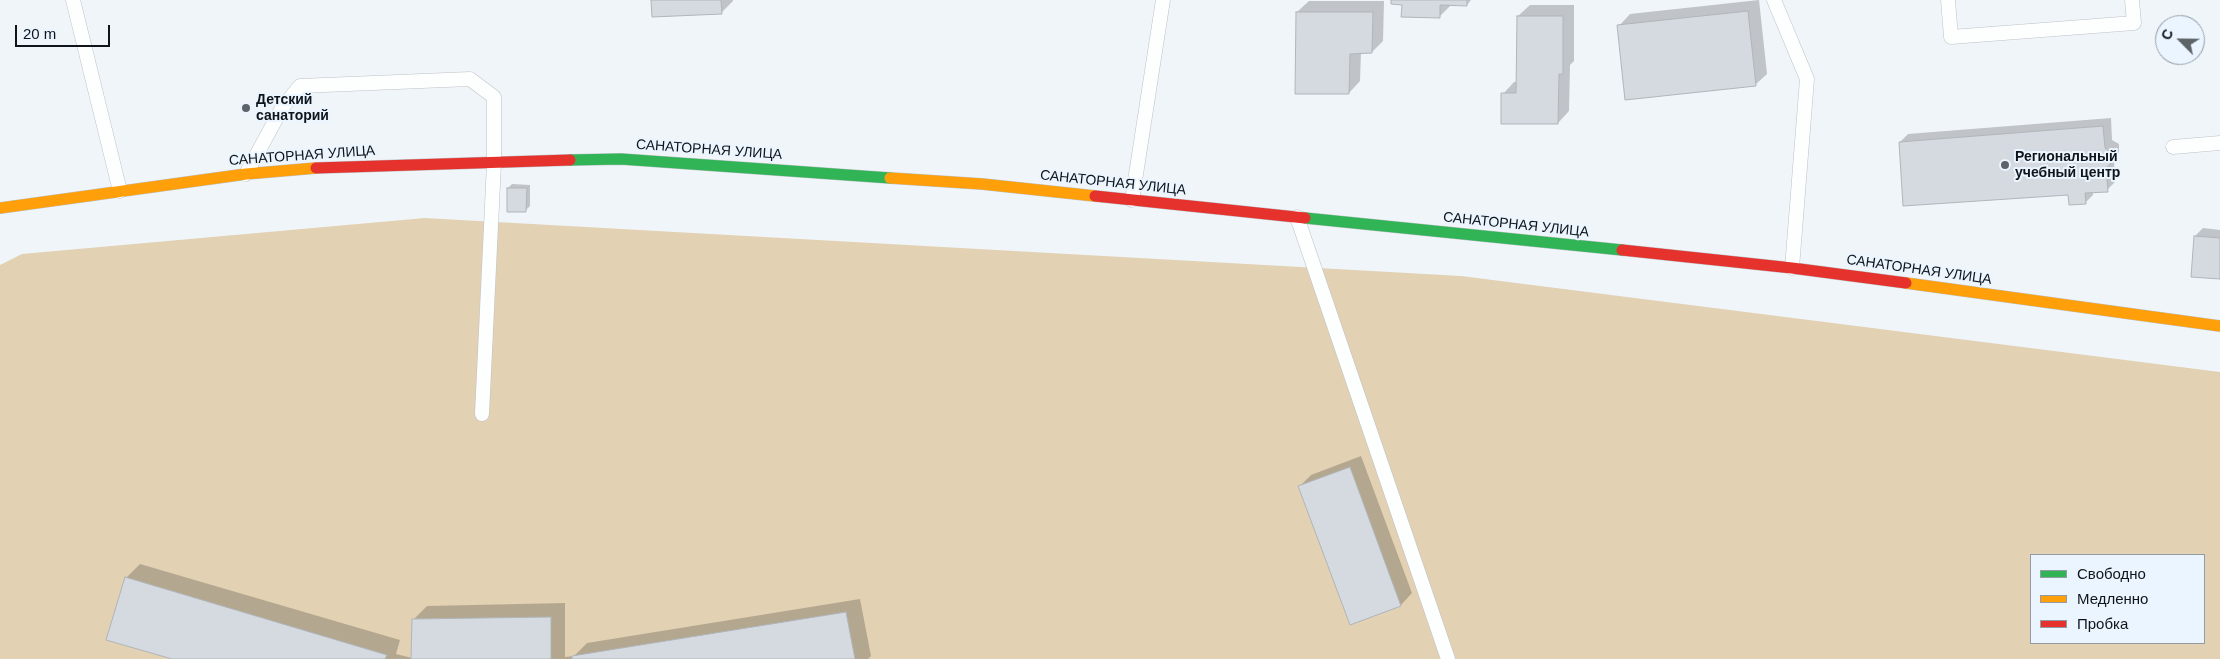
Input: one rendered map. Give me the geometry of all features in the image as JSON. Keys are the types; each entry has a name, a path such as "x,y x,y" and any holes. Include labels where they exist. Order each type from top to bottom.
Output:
{"main road":[{"name":"САНАТОРНАЯ УЛИЦА","path":"0,208 246,174 340,166 621,159 982,184 1792,268 2220,326"}],"lane":[{"path":"74,0 120,191"},
{"path":"1132,200 1163,0"},
{"path":"1774,0 1807,79 1792,268"},
{"path":"1948,0 1951,36 2134,23 2132,0"},
{"path":"246,174 282,108 300,86 470,79 494,97 494,163 482,414"},
{"path":"2173,147 2220,143"},
{"path":"1297,217 1448,659"}],"shaded area":[{"path":"425,218 1461,276 2220,372 2220,659 0,659 0,265 22,254"}],"building":[{"path":"651,0 721,0 722,14 652,17"},
{"path":"1391,0 1467,0 1467,6 1440,5 1440,18 1401,17 1402,5 1391,4"},
{"path":"1748,11 1756,86 1625,100 1617,25"},
{"path":"1296,12 1373,12 1372,53 1350,54 1349,94 1295,94"},
{"path":"1517,16 1563,16 1563,74 1559,74 1558,124 1501,124 1501,93 1516,93"},
{"name":"Региональный учебный центр","path":"2103,126 2105,148 2111,153 2112,162 2106,168 2108,192 2085,193 2086,204 2069,205 2068,195 1903,206 1899,142"},
{"path":"507,188 527,188 526,212 507,212"},
{"path":"2194,236 2220,238 2220,279 2191,277"},
{"path":"1350,467 1401,606 1350,625 1298,486"},
{"path":"125,577 387,655 385,659 172,659 106,640"},
{"path":"846,612 855,659 572,659 572,656"},
{"path":"551,617 551,659 411,659 412,619"}],"traffic: fast":[{"path":"570,160 621,159 890,178"},
{"path":"1305,218 1622,250"}],"traffic: slow":[{"path":"0,208 246,174 316,168"},
{"path":"890,178 982,184 1095,196"},
{"path":"1906,283 2220,326"}],"traffic: jam":[{"path":"316,168 570,160"},
{"path":"1095,196 1305,218"},
{"path":"1622,250 1792,268 1906,283"}],"place":[{"name":"Детский санаторий","path":"246,108"},
{"name":"Региональный учебный центр","path":"2005,165"}]}
